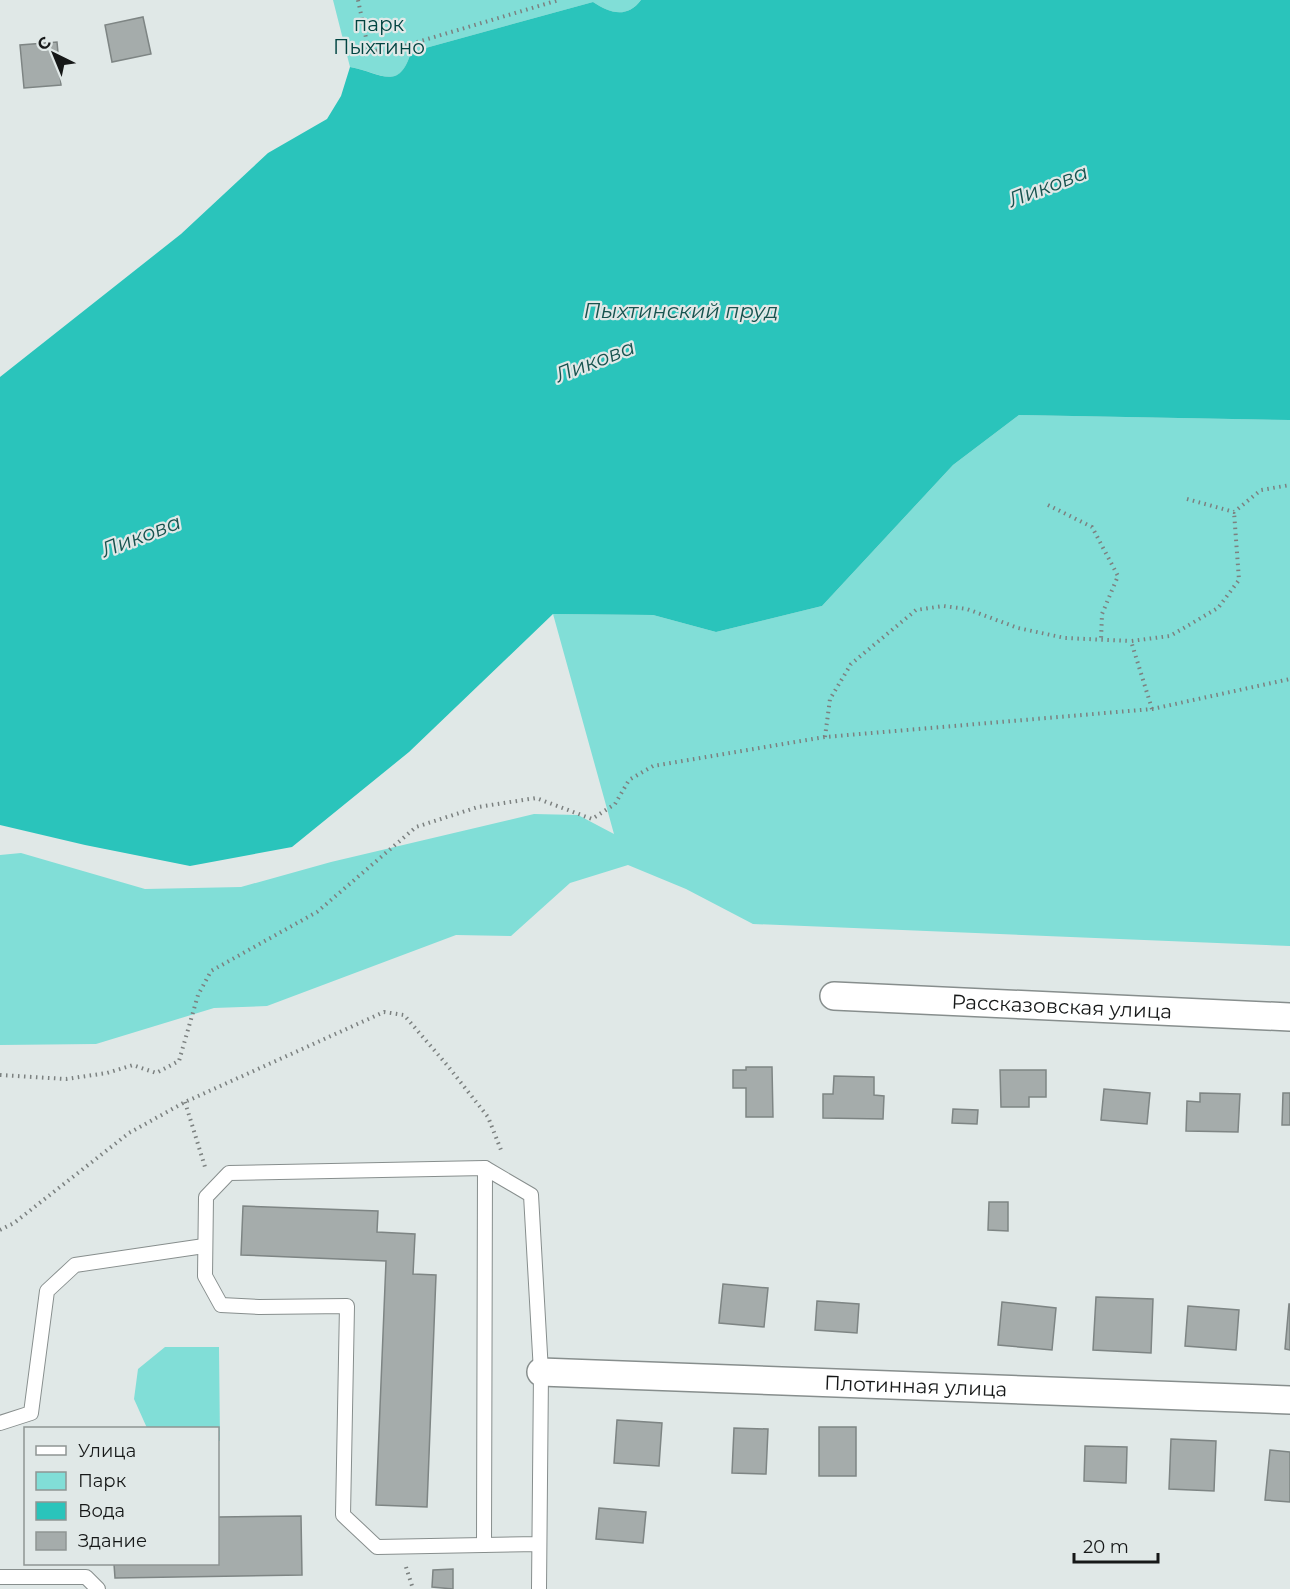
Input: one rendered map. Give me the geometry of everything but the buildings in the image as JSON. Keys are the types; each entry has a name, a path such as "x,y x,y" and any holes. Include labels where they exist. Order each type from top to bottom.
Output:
{"street":[{"name":"Рассказовская улица","path":"834,996 1290,1017"},
{"name":"Плотинная улица","path":"541,1372 1290,1400"}],"lane":[{"path":"484,1545 485,1168"},
{"path":"539,1544 377,1547 343,1515 347,1306 221,1305 205,1276 206,1197 229,1173 485,1168 531,1195 541,1372 539,1589"},
{"path":"0,1423 31,1413 48,1291 75,1265 204,1246"},
{"path":"0,1577 86,1577 98,1589"}],"path":[{"path":"358,0 369,52 404,46 559,0"},
{"path":"1234,512 1261,490 1290,485"},
{"path":"1187,499 1234,512"},
{"path":"1048,505 1092,527 1118,576 1102,614 1101,640"},
{"path":"825,737 830,699 851,664 916,610 943,606 967,609 1030,630 1065,638 1131,641 1170,636 1218,608 1239,580 1234,512"},
{"path":"1131,641 1152,709"},
{"path":"0,1075 66,1079 106,1073 133,1065 156,1073 179,1061 198,994 211,971 317,912 416,827 478,807 536,798 592,819 615,804 629,780 653,766 825,737 1152,709 1290,679"},
{"path":"0,1230 14,1223 129,1133 185,1102 384,1012 404,1015 488,1117 501,1150 485,1168"},
{"path":"185,1102 212,1190"}],"green space":[{"name":"парк Пыхтино","path":"333,0 641,0 636,6 624,12 605,9 593,2 411,52 401,72 388,77 350,67"},
{"path":"1019,415 1290,420 1290,946 753,924 686,889 628,865 570,883 511,936 456,935 267,1006 214,1008 96,1044 0,1045 0,855 21,853 145,889 241,887 331,862 534,814 578,815 614,834 553,614 653,615 716,632 822,606 953,465"},
{"path":"165,1347 219,1347 220,1441 219,1427 147,1427 134,1399 138,1369"}],"water":[{"name":"Пыхтинский пруд","path":"641,0 1290,0 1290,420 1019,415 953,465 822,606 716,632 653,615 553,614 409,752 292,847 190,866 0,825 0,377 181,234 268,153 327,119 341,96 350,67 387,77 394,76 406,65 411,52 593,2 605,9 624,12 636,6"}],"water label":[{"name":"Ликова","path":"1048,186"},
{"name":"Ликова","path":"595,361"},
{"name":"Ликова","path":"141,536"}]}
